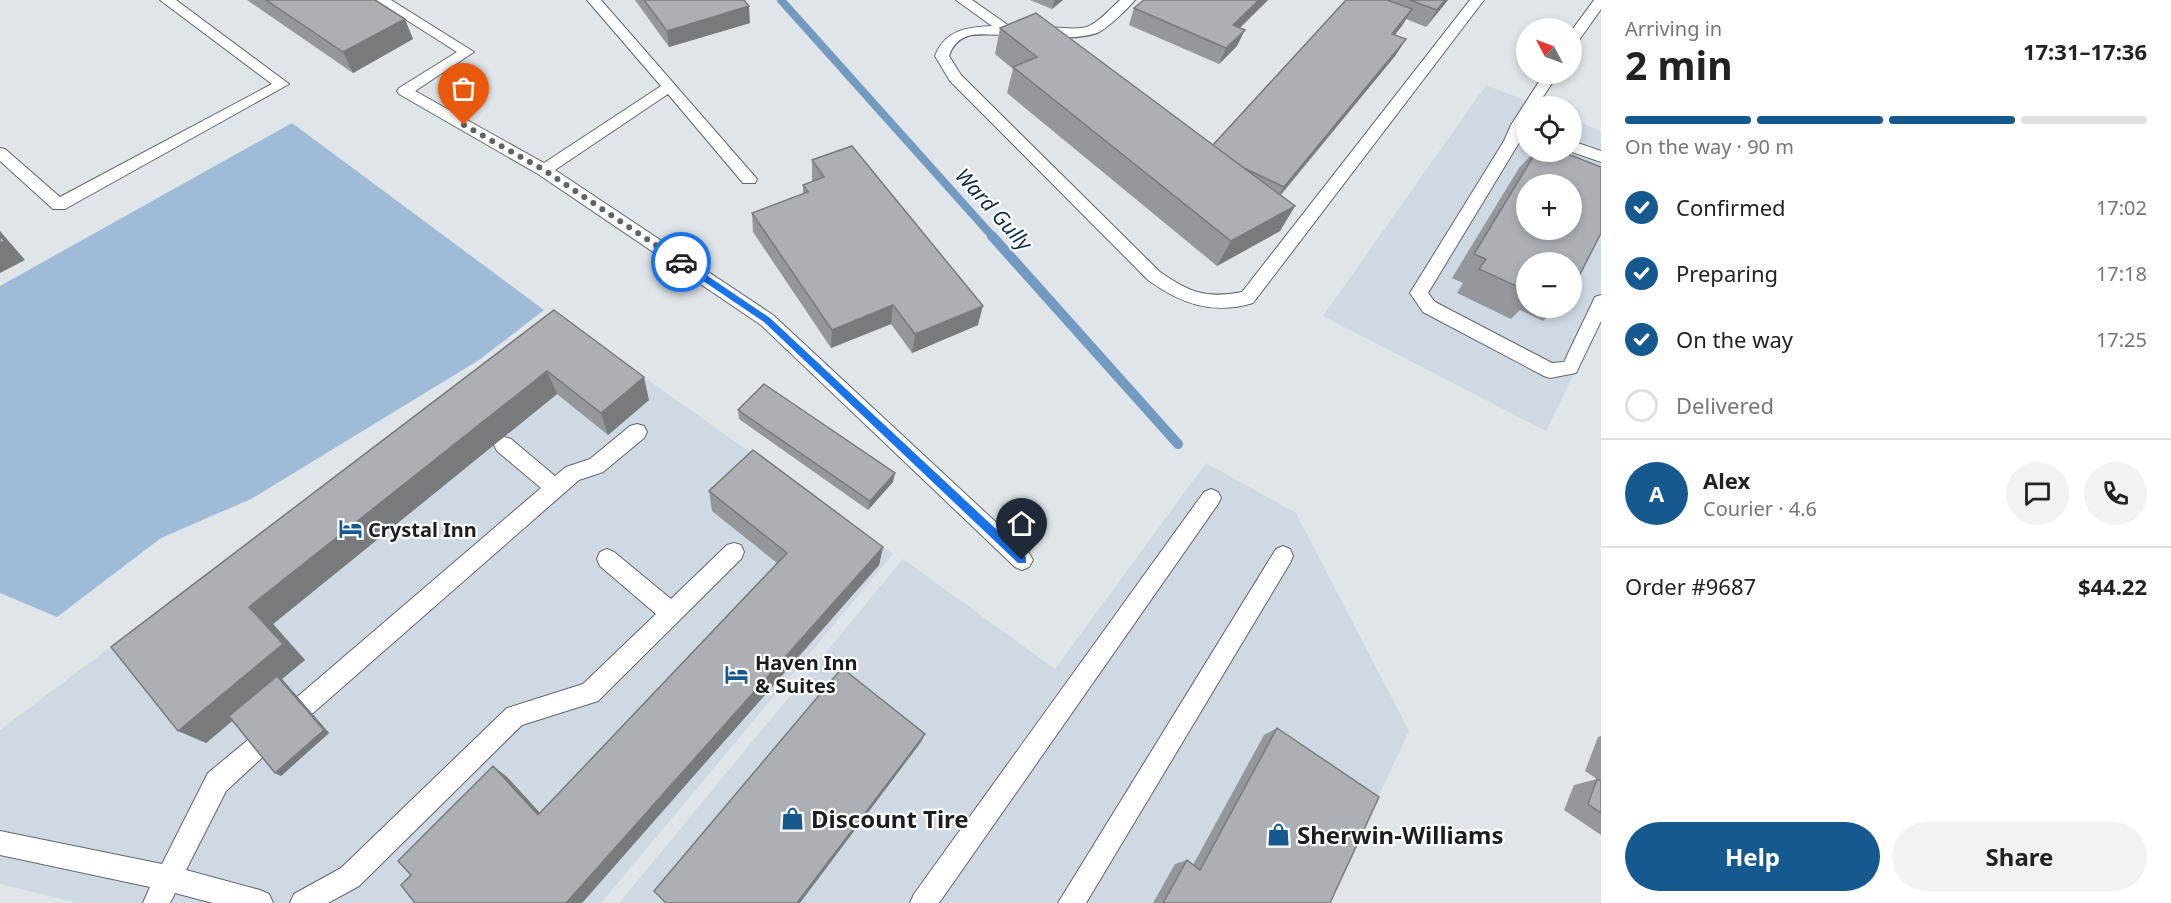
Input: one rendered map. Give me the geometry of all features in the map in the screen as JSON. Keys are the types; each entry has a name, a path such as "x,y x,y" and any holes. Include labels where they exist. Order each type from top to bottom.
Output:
{"lane":[{"path":"0,153 59,206 282,84 166,0"},
{"path":"382,0 467,52 404,91 544,170 767,320 1022,560"},
{"path":"594,0 749,178"},
{"path":"963,0 1005,29"},
{"path":"1128,0 1095,28 1077,33 1005,29 966,32 951,37 944,46 942,56 955,78 1155,276 1186,297 1201,303 1247,298 1477,0"},
{"path":"1582,25 1601,1"},
{"path":"544,170 669,87"},
{"path":"1516,134 1419,293 1429,307 1550,371 1570,368 1601,302"},
{"path":"1582,150 1601,157"},
{"path":"305,705 573,473 596,466 637,432"},
{"path":"504,446 555,488"},
{"path":"923,903 1211,498"},
{"path":"303,903 350,877 515,716 590,693 734,552"},
{"path":"1071,903 1283,556"},
{"path":"607,559 672,613"},
{"path":"156,903 217,782 257,747"},
{"path":"0,843 168,878 260,903"}],"shaded area":[{"path":"1486,85 1516,97 1516,162 1582,162 1582,123 1601,131 1601,319 1546,431 1323,316"},
{"path":"292,123 544,310 479,360 251,499 161,538 57,617 0,593 0,286"},
{"path":"554,313 893,554 601,903 78,903 0,884 0,730"},
{"path":"1206,463 1296,513 1409,731 1329,903 619,903 903,559 1055,669"}],"building":[{"path":"266,0 375,0 405,19 343,52"},
{"path":"644,0 744,0 749,6 667,31"},
{"path":"1144,0 1259,0 1233,25 1245,30 1226,48 1134,8"},
{"path":"1346,0 1387,0 1412,9 1392,34 1406,39 1284,187 1244,168 1213,145"},
{"path":"1410,0 1445,0 1437,10"},
{"path":"1036,13 1295,206 1231,241 1013,67 1037,57 1000,28"},
{"path":"852,146 983,306 915,334 893,305 832,330 752,213 808,192 803,185 824,177 812,160"},
{"path":"1582,160 1601,167 1601,233 1582,270 1582,252 1516,252 1516,286 1479,269 1486,259 1474,254 1516,185 1516,240 1582,240 1582,174 1523,174 1530,162 1582,162"},
{"path":"554,310 644,377 601,413 547,371 249,607 283,644 178,731 111,647"},
{"path":"764,384 895,473 870,501 738,410"},
{"name":"Haven Inn & Suites","path":"753,450 883,547 566,903 415,903 401,885 411,875 398,861 493,766 538,815 787,553 709,491"},
{"name":"Discount Tire","path":"842,668 925,734 797,903 666,903 654,891"},
{"path":"277,676 324,730 275,773 229,716"},
{"name":"Sherwin-Williams","path":"1277,728 1379,797 1330,903 1163,903 1187,860 1200,870"},
{"path":"1597,779 1601,781 1601,813 1588,804"}],"waterway":[{"name":"Ward Gully","path":"781,0 994,238"},
{"name":"Ward Gully","path":"992,236 1178,444"}],"way so far":[{"path":"464,125 544,170 681,262"}],"place":[{"name":"Crystal Inn","path":"350,529"},
{"name":"Haven Inn & Suites","path":"737,674"},
{"name":"Discount Tire","path":"793,818"},
{"name":"Sherwin-Williams","path":"1279,834"}],"route":[{"path":"681,262 767,320 1022,560"}]}
